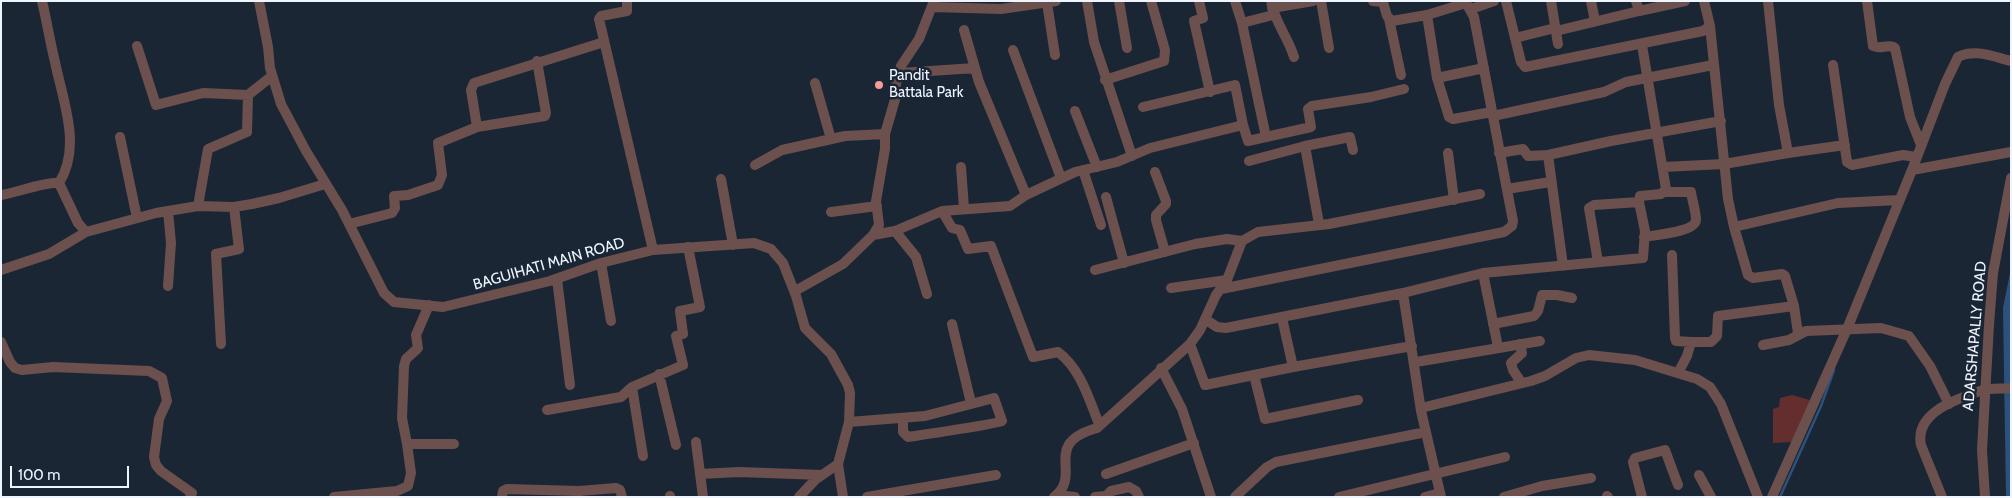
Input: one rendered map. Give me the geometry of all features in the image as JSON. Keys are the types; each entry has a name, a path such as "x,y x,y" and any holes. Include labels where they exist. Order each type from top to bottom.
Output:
{"street":[{"path":"42,1 70,128 70,159 66,172 59,183"},
{"name":"BAGUIHATI MAIN ROAD","path":"260,1 272,76 282,104 349,224 384,293 394,302 442,307 484,299 557,279 601,263 653,250 754,243 770,249 783,263 794,291 804,328 831,354 843,372 850,393 848,422 838,464 844,497"},
{"path":"627,1 627,11 601,16 604,42 627,130 653,250"},
{"path":"1087,1 1094,42 1105,80 1132,156"},
{"path":"1118,1 1127,48"},
{"path":"1105,80 1164,61 1165,50 1151,1"},
{"path":"1199,1 1203,18 1194,21 1210,92"},
{"path":"1235,1 1242,23 1266,137"},
{"path":"1242,23 1272,8 1313,1"},
{"path":"1321,1 1329,48"},
{"path":"1373,1 1383,2 1389,19 1401,75"},
{"path":"1389,19 1392,21 1427,15 1467,4 1494,1"},
{"path":"1506,1 1521,62 1525,67 1642,45 1703,31 1710,26"},
{"path":"1551,1 1558,44"},
{"path":"1591,1 1595,20"},
{"path":"1515,38 1595,20 1638,6 1685,1"},
{"path":"1704,1 1710,26 1728,199 1734,226 1748,275 1753,278 1782,274 1786,276 1794,306 1798,333"},
{"path":"1768,1 1779,105 1788,153"},
{"path":"1867,1 1873,46 1876,48 1892,46 1895,48 1910,117 1921,145"},
{"path":"794,291 843,264 873,234 879,225 877,206 885,134 890,124 901,66 919,39 934,4 1001,9 1051,2 1055,55"},
{"path":"1221,289 1504,232 1512,226 1513,221 1484,68 1467,4"},
{"path":"1272,8 1289,40 1294,57"},
{"path":"1427,15 1437,78 1449,117 1453,119 1493,114 1604,92 1626,82 1713,65"},
{"path":"964,30 975,68 1026,195"},
{"path":"477,127 471,90 474,83 537,61 604,42"},
{"path":"1642,45 1663,167 1666,189 1664,192"},
{"path":"137,46 156,104 203,93 248,95 272,76"},
{"path":"1013,50 1061,178"},
{"path":"1772,497 1850,329 1954,62 1958,57 1970,52 2011,61"},
{"path":"349,224 392,213 395,208 394,196 408,195 438,185 442,175 438,143 477,127 545,116 537,61"},
{"path":"1833,65 1847,162 1852,165 1903,155 1916,157"},
{"path":"900,73 975,68"},
{"path":"1437,78 1484,68"},
{"path":"815,83 830,139"},
{"path":"1143,107 1235,85 1242,125 1248,141 1311,127"},
{"path":"1319,224 1310,146 1311,127 1308,109 1312,106 1371,97 1404,89"},
{"path":"198,206 208,149 247,132 248,95"},
{"path":"1075,111 1097,167"},
{"path":"1499,153 1523,149 1528,156 1548,155 1611,141 1721,121"},
{"path":"873,234 895,231 942,211 1010,206 1026,195 1061,178 1083,170 1132,156 1150,148 1242,125"},
{"path":"755,165 782,150 845,136 885,134"},
{"path":"120,136 137,218"},
{"path":"1249,161 1350,138 1354,150"},
{"path":"1663,167 1724,164 1845,145"},
{"path":"1912,170 2011,152"},
{"path":"1448,153 1454,200"},
{"path":"1548,155 1550,182 1563,266"},
{"path":"961,167 964,208"},
{"path":"1083,170 1101,225"},
{"path":"1155,172 1166,201 1166,204 1156,215 1165,252"},
{"path":"722,178 733,245"},
{"name":"ADARSHAPALLY ROAD","path":"1985,497 1982,450 1984,390 1993,273 2011,178"},
{"path":"1,195 54,182 59,183"},
{"path":"1507,189 1550,182"},
{"path":"59,183 78,223 86,232"},
{"path":"1,270 49,254 86,232 137,218 198,206 234,206 278,198 325,184"},
{"path":"1205,319 1218,327 1226,328 1403,293 1483,273 1643,258 1644,237 1639,202 1640,196 1664,192 1691,192 1696,220 1688,230 1644,237"},
{"path":"1055,496 1064,485 1066,479 1065,454 1068,444 1078,434 1097,428 1099,424 1111,416 1161,368 1190,344 1227,280 1242,241 1258,232 1319,224 1480,194"},
{"path":"1106,197 1124,263"},
{"path":"1734,226 1838,203 1899,200"},
{"path":"1598,262 1589,208 1639,202"},
{"path":"221,344 216,254 239,249 234,206"},
{"path":"831,212 877,206"},
{"path":"168,211 171,243 168,286"},
{"path":"942,211 952,228 960,230 968,250 991,246 1032,357 1058,352 1066,358 1082,383 1099,424"},
{"path":"895,231 916,257 927,294"},
{"path":"1095,270 1227,238 1242,241"},
{"path":"548,410 621,397 632,387 683,365 676,336 683,334 680,311 700,307 688,247"},
{"path":"1672,255 1676,341 1711,342 1717,336 1718,316 1794,306"},
{"path":"601,263 611,321"},
{"path":"1483,273 1498,347"},
{"path":"557,279 570,386"},
{"path":"1171,288 1227,280"},
{"path":"1403,293 1416,362 1421,408 1440,495 1425,497"},
{"path":"1493,324 1534,316 1538,311 1542,296 1557,295 1572,298"},
{"path":"334,497 374,495 397,491 408,486 411,473 402,418 404,366 406,359 418,348 416,335 430,306"},
{"path":"1282,318 1293,367"},
{"path":"952,324 971,403"},
{"path":"1763,345 1789,340 1798,333 1850,329 1881,328 1909,336 1930,366 1949,404"},
{"path":"1416,362 1540,341"},
{"path":"1,342 10,362 15,368 22,370 53,367 149,371 162,378 168,401 159,419 154,457 156,465 161,471 194,495"},
{"path":"1678,373 1688,356 1691,342"},
{"path":"1190,344 1205,385 1412,346"},
{"path":"1520,344 1522,353 1511,363 1521,382"},
{"path":"1421,408 1545,376 1576,358 1588,354 1635,360 1697,379 1710,387 1721,404 1758,497"},
{"path":"1161,368 1182,409 1212,497"},
{"path":"659,374 676,445"},
{"path":"1254,375 1264,419 1358,400"},
{"path":"632,387 643,456"},
{"path":"1942,497 1930,471 1920,439 1927,420 1949,404 1984,390 2011,388"},
{"path":"848,422 925,416 994,398 1002,421 996,424 975,425 908,437 903,432 903,418"},
{"path":"1239,496 1268,467 1276,462 1426,432"},
{"path":"696,442 703,497"},
{"path":"1106,474 1194,443"},
{"path":"407,444 454,444"},
{"path":"1642,497 1634,462 1635,458 1645,454 1665,450 1678,484"},
{"path":"1339,497 1505,457"},
{"path":"799,497 822,475 838,464"},
{"path":"700,474 739,472 822,475"},
{"path":"867,497 996,475"},
{"path":"1700,475 1712,497"},
{"path":"1504,497 1542,486 1591,478"},
{"path":"1095,497 1106,496 1111,491 1129,487 1136,491 1139,497"},
{"path":"502,497 503,491 507,489 526,493 597,494 616,488 620,490 622,497"},
{"path":"1055,496 1075,497"}],"shaded area":[{"path":"1792,395 1810,400 1792,442 1773,443 1773,409 1779,407 1780,398"}],"water":[{"path":"2011,268 2011,497 2006,497 2003,308"}],"waterway":[{"path":"1780,497 1821,406 1834,370"}],"place":[{"name":"Pandit Battala Park","path":"879,85"}]}
